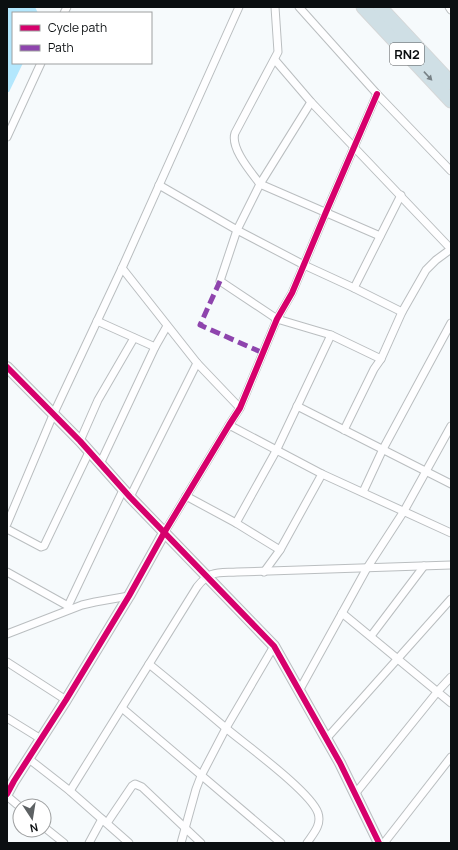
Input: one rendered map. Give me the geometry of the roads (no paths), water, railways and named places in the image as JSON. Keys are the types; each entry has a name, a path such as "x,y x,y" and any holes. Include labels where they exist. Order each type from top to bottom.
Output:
{"highway":[{"name":"RN2","path":"363,7 451,101"},
{"name":"RN2","path":"387,10 451,83"}],"street":[{"path":"7,524 53,415 122,268 239,7"},
{"path":"275,7 278,52 234,136 236,148 260,184 380,236"},
{"path":"299,7 377,94 451,172"},
{"path":"275,60 311,102 451,249 436,260 426,270 402,312 381,359 374,369 344,430"},
{"path":"7,138 41,64"},
{"path":"7,795 10,779 29,760 129,596 164,533 240,408 277,319 292,293 377,94"},
{"path":"311,102 260,184 237,230 220,281 277,319 331,335 381,359"},
{"path":"159,185 237,230 304,265 402,312"},
{"path":"354,288 401,195"},
{"path":"122,268 197,363 240,408"},
{"path":"96,321 155,347"},
{"path":"363,492 383,449 451,323"},
{"path":"100,464 155,347 167,326"},
{"path":"236,523 276,451 331,335"},
{"path":"80,441 98,400 134,338"},
{"path":"130,497 197,363"},
{"path":"7,367 80,441 123,490 274,646 326,739 379,843"},
{"path":"297,406 451,484"},
{"path":"229,425 322,474 451,533"},
{"path":"299,690 342,612 404,511 451,426"},
{"path":"7,529 41,547 44,546 89,452"},
{"path":"264,572 280,550 322,474"},
{"path":"69,607 123,490"},
{"path":"186,496 236,523 280,550"},
{"path":"70,791 197,587 207,576 214,574 451,565"},
{"path":"371,636 424,566"},
{"path":"7,572 69,607"},
{"path":"7,634 69,607 129,596"},
{"path":"326,739 451,599"},
{"path":"342,612 451,703"},
{"path":"181,843 201,776 226,728 274,646"},
{"path":"7,662 66,700"},
{"path":"150,664 307,796 318,813 318,826 307,843"},
{"path":"355,794 451,677"},
{"path":"122,708 281,843"},
{"path":"7,718 41,739"},
{"path":"384,843 451,757"},
{"path":"29,760 70,791 130,843"},
{"path":"89,843 104,821 135,784 142,788 201,843"},
{"path":"52,833 64,843"}]}
